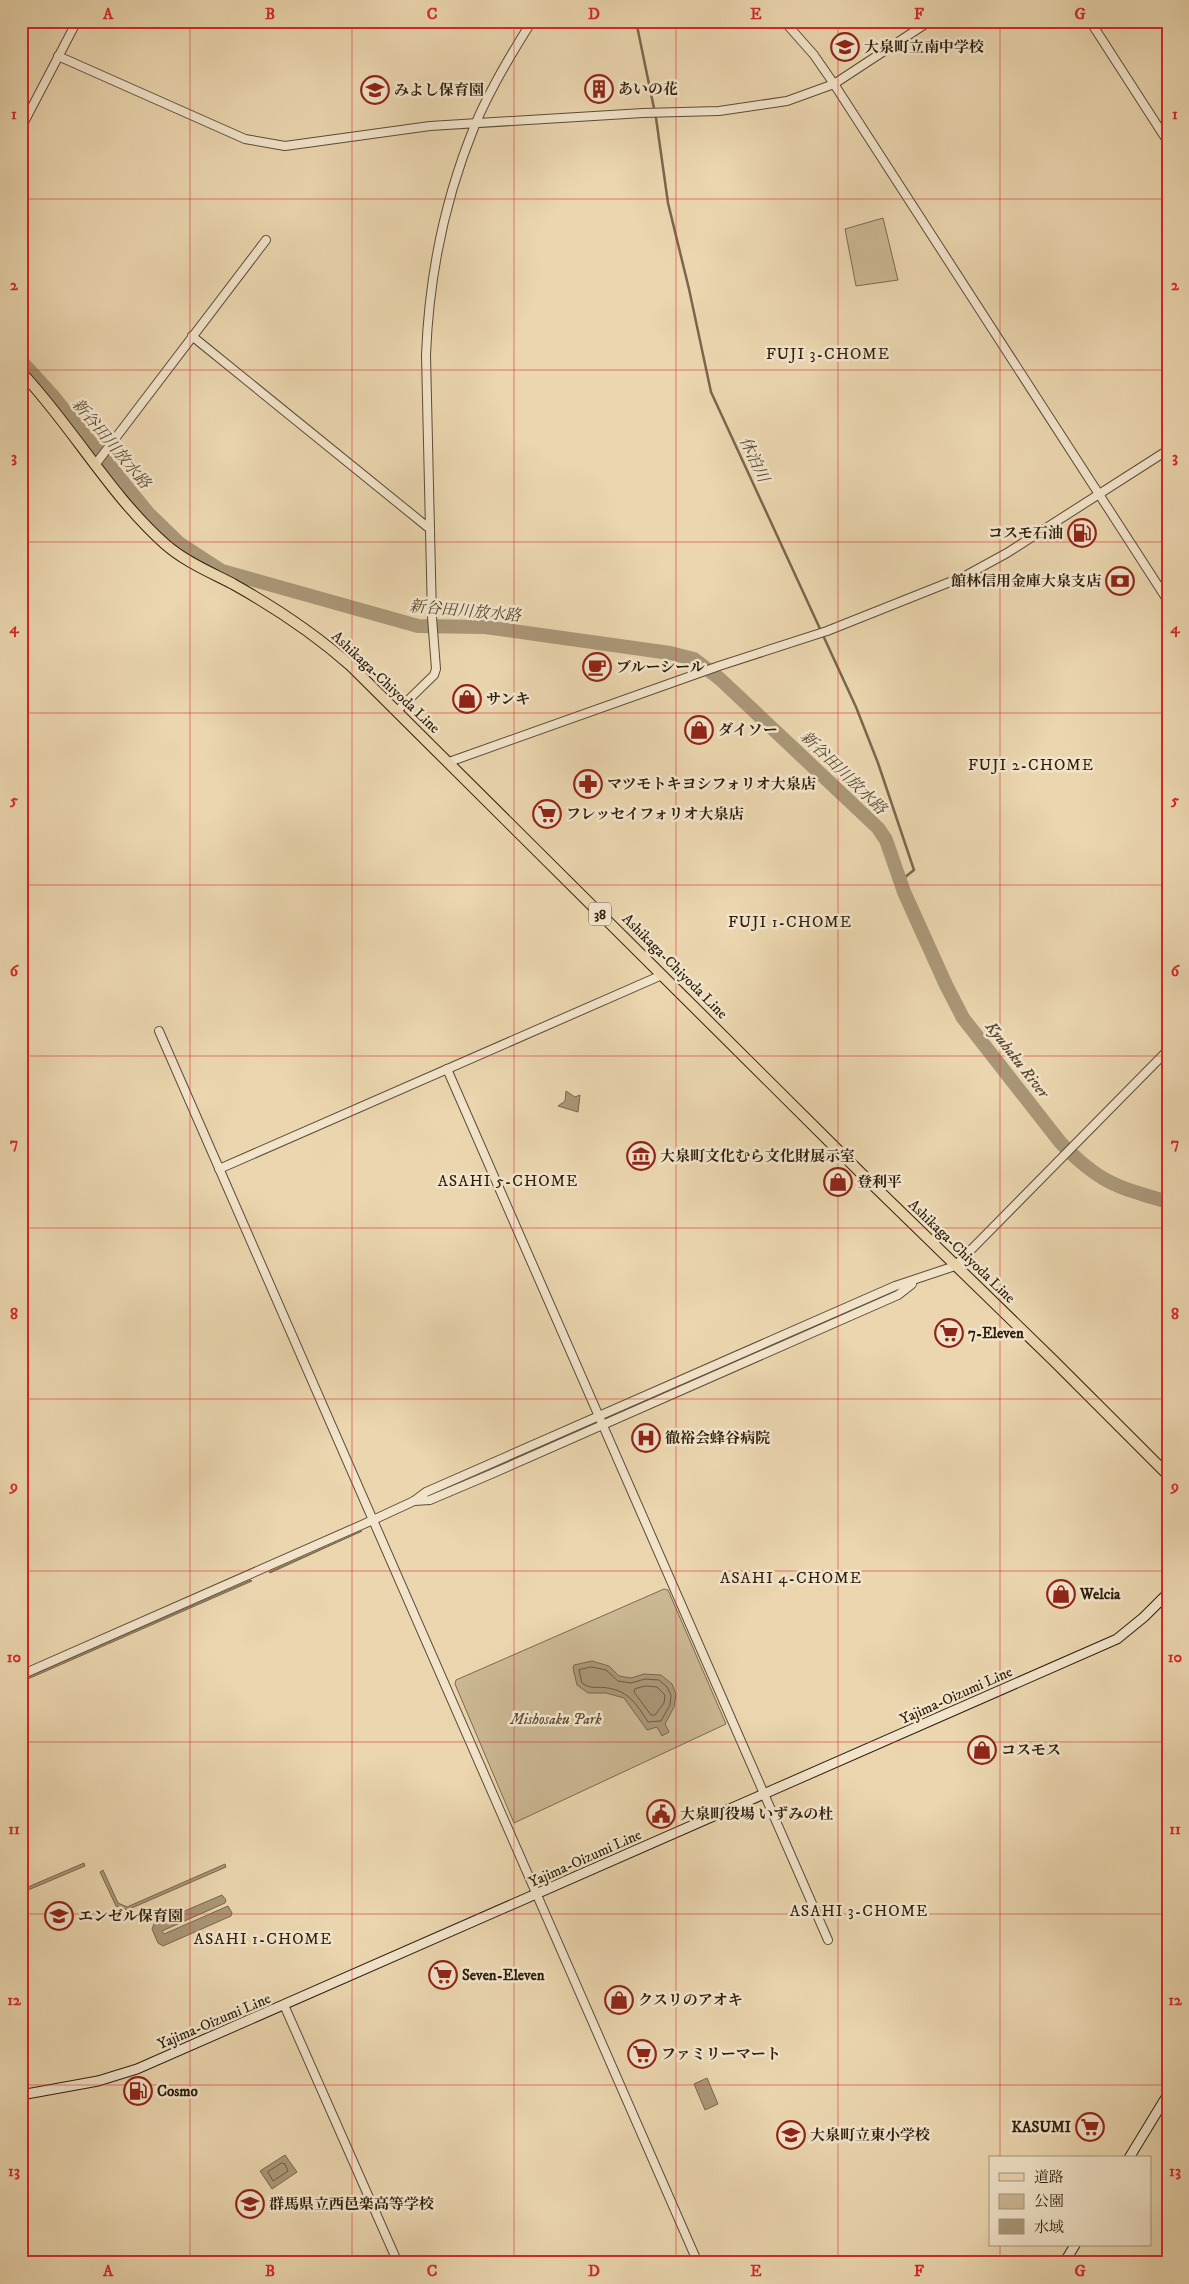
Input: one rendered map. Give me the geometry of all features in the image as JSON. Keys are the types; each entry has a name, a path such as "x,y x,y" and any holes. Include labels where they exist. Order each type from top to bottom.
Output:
{"main road":[{"name":"Ashikaga-Chiyoda Line","path":"21,372 97,463 136,515 166,545 204,569 283,613 329,646 397,711 1168,1475"},
{"name":"Yajima-Oizumi Line","path":"21,2096 98,2081 137,2069 284,2005 1117,1639 1144,1617 1168,1593"},
{"path":"1129,2156 1168,2094"},
{"path":"1064,2263 1074,2246"}],"street":[{"path":"21,128 77,21"},
{"path":"397,711 434,675 436,670 432,617 426,355 427,321 437,250 446,210 476,123 508,58 532,21"},
{"path":"784,21 814,55 834,84 1168,601"},
{"path":"58,56 246,139 264,144 285,146 430,126 649,113 719,111 762,106 787,101 834,84 930,21"},
{"path":"1090,21 1168,142"},
{"path":"97,463 266,240"},
{"path":"192,336 430,529"},
{"path":"448,762 719,666 827,631 965,576 1007,553 1168,450"},
{"path":"219,1169 662,975"},
{"path":"159,1031 698,2263"},
{"path":"21,1675 373,1520 414,1501 426,1492 895,1286 916,1281 955,1266 1059,1158 1168,1050"},
{"path":"447,1069 828,1940"},
{"path":"414,1501 430,1500 898,1295 916,1281"},
{"path":"284,2005 398,2263"}],"green space":[{"path":"883,218 898,280 856,286 845,229"},
{"name":"Mishosaku Park","path":"664,1589 668,1590 726,1724 514,1823 455,1684 456,1680"}],"water":[{"path":"566,1091 575,1097 580,1095 578,1112 558,1106 565,1101"},
{"path":"362,1531 270,1573 269,1572"},
{"path":"252,1581 21,1682 21,1680"},
{"path":"592,1661 609,1666 619,1676 631,1678 644,1674 661,1675 672,1684 676,1694 674,1707 665,1724 669,1732 662,1736 657,1727 647,1730 624,1698 606,1693 588,1693 577,1685 574,1665"},
{"path":"84,1863 85,1866 21,1893 21,1890"},
{"path":"225,1864 226,1867 127,1910 116,1906 100,1872 103,1870 118,1903 127,1907"},
{"path":"222,1895 226,1900 225,1903 162,1931 164,1934 228,1906 232,1913 231,1916 163,1946 158,1943 152,1929 154,1924"},
{"path":"707,2078 718,2104 705,2110 694,2084"},
{"path":"285,2155 297,2172 272,2189 260,2171"}],"waterway":[{"name":"休泊川","path":"636,21 656,118 668,203 711,392 856,707 878,763 914,870 900,881"},
{"name":"新谷田川放水路","path":"21,361 52,395 148,513 179,543 222,571 418,626 485,627 670,653 694,659 720,679 878,828 886,840 904,892 963,1018 1060,1142 1097,1175 1121,1187 1168,1202"}],"place":[{"name":"大泉町立南中学校","path":"845,47"},
{"name":"あいの花","path":"599,89"},
{"name":"みよし保育園","path":"375,90"},
{"name":"コスモ石油","path":"1082,533"},
{"name":"館林信用金庫大泉支店","path":"1120,581"},
{"name":"ブルーシール","path":"597,667"},
{"name":"サンキ","path":"467,699"},
{"name":"ダイソー","path":"699,730"},
{"name":"マツモトキヨシフォリオ大泉店","path":"588,784"},
{"name":"フレッセイフォリオ大泉店","path":"547,814"},
{"name":"大泉町文化むら文化財展示室","path":"641,1156"},
{"name":"登利平","path":"838,1182"},
{"name":"7-Eleven","path":"949,1333"},
{"name":"徹裕会蜂谷病院","path":"646,1438"},
{"name":"Welcia","path":"1061,1594"},
{"name":"コスモス","path":"982,1750"},
{"name":"大泉町役場 いずみの杜","path":"661,1814"},
{"name":"エンゼル保育園","path":"59,1916"},
{"name":"Seven-Eleven","path":"443,1975"},
{"name":"クスリのアオキ","path":"619,2000"},
{"name":"ファミリーマート","path":"642,2054"},
{"name":"Cosmo","path":"138,2091"},
{"name":"KASUMI","path":"1090,2127"},
{"name":"大泉町立東小学校","path":"791,2135"},
{"name":"群馬県立西邑楽高等学校","path":"250,2204"}],"district":[{"name":"FUJI 3-CHOME","path":"828,353"},
{"name":"FUJI 2-CHOME","path":"1031,764"},
{"name":"FUJI 1-CHOME","path":"790,921"},
{"name":"ASAHI 5-CHOME","path":"508,1180"},
{"name":"ASAHI 4-CHOME","path":"791,1577"},
{"name":"ASAHI 3-CHOME","path":"859,1910"},
{"name":"ASAHI 1-CHOME","path":"263,1938"}],"water label":[{"name":"Kyuhaku River","path":"1018,1059"}]}
